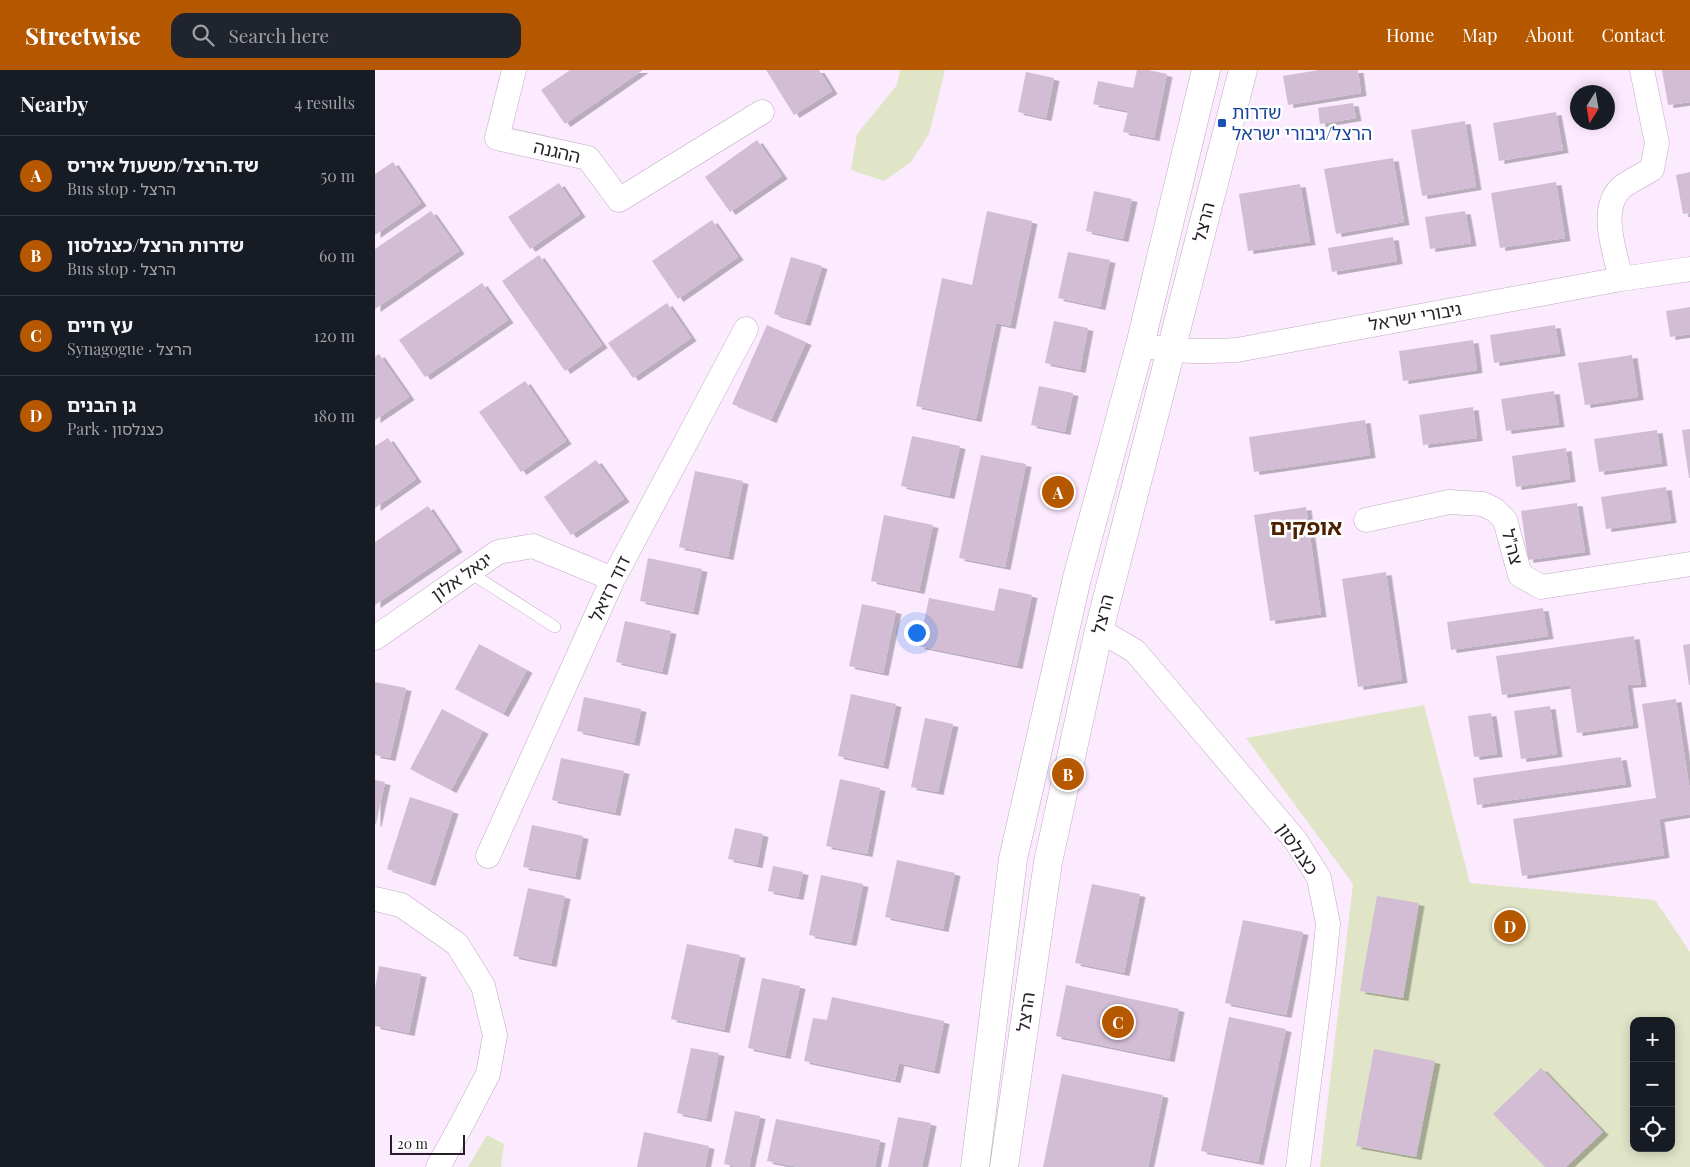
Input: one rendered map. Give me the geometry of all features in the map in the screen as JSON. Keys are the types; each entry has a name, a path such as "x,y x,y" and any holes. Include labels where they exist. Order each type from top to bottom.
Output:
{"main road":[{"name":"הרצל","path":"975,1167 1013,859 1077,578 1140,345 1206,70"},
{"name":"הרצל","path":"1004,1167 1048,862 1099,630 1243,70"}],"street":[{"name":"ההגנה","path":"514,70 497,138 587,158 619,200 762,112"},
{"path":"1621,280 1609,221 1611,202 1622,188 1652,169 1657,143 1642,70"},
{"name":"גיבורי ישראל","path":"1140,345 1171,351 1237,350 1690,269"},
{"name":"דוד רזיאל","path":"488,856 613,579 746,330"},
{"name":"צה\"ל","path":"1366,520 1449,502 1483,504 1495,510 1505,520 1520,575 1541,587 1690,564"},
{"name":"יגאל אלון","path":"375,638 498,552 533,546 613,579"},
{"name":"כצנלסון","path":"1099,630 1135,650 1295,841 1319,878 1328,924 1298,1167"},
{"path":"375,898 401,905 457,944 483,986 495,1035 488,1074 437,1167"}],"lane":[{"path":"469,572 555,627"}],"green space":[{"path":"900,70 945,70 929,134 911,162 884,181 851,170 857,134 897,85"},
{"path":"1424,705 1470,883 1655,900 1690,952 1690,1167 1320,1167 1353,884 1246,738"},
{"path":"487,1135 504,1144 501,1167 468,1167"}],"building":[{"path":"570,70 643,70 565,124 541,90"},
{"path":"766,70 819,70 832,91 794,115"},
{"path":"1137,70 1167,74 1154,138 1123,132 1128,111 1093,104 1098,81 1133,88"},
{"path":"1319,70 1358,70 1361,93 1288,105 1283,76"},
{"path":"1662,70 1690,70 1690,102 1668,105"},
{"path":"1026,72 1054,78 1046,118 1018,112"},
{"path":"1353,103 1356,118 1320,124 1318,108"},
{"path":"1556,112 1563,150 1499,161 1493,123"},
{"path":"1465,121 1476,187 1422,196 1411,130"},
{"path":"757,140 782,176 730,212 705,177"},
{"path":"1393,158 1404,222 1336,234 1324,169"},
{"path":"393,162 421,203 375,235 375,174"},
{"path":"1690,172 1690,213 1683,214 1676,175"},
{"path":"1556,182 1565,238 1500,248 1491,193"},
{"path":"559,183 580,214 530,249 508,217"},
{"path":"1300,184 1310,242 1248,251 1239,194"},
{"path":"1094,191 1132,199 1123,239 1086,231"},
{"path":"431,211 459,251 375,309 375,249"},
{"path":"987,211 1032,221 1010,326 996,323 976,419 916,406 942,278 972,285"},
{"path":"1465,211 1471,243 1430,249 1425,217"},
{"path":"712,220 738,257 678,299 652,261"},
{"path":"1393,237 1397,261 1332,272 1328,248"},
{"path":"1068,252 1110,260 1100,307 1058,298"},
{"path":"539,255 602,345 565,371 502,281"},
{"path":"791,257 822,266 805,323 774,314"},
{"path":"482,283 508,320 425,377 399,340"},
{"path":"667,303 691,338 633,378 608,343"},
{"path":"1690,307 1690,334 1670,337 1666,311"},
{"path":"1054,321 1088,328 1080,370 1045,363"},
{"path":"767,325 806,342 771,420 732,404"},
{"path":"1555,325 1560,353 1494,363 1490,335"},
{"path":"1473,340 1477,370 1403,381 1399,351"},
{"path":"379,354 409,397 375,420 375,357"},
{"path":"1632,355 1638,397 1585,405 1578,363"},
{"path":"525,381 566,441 521,472 479,412"},
{"path":"1039,386 1073,393 1065,432 1031,425"},
{"path":"1554,391 1559,424 1506,431 1501,399"},
{"path":"1473,407 1477,438 1423,445 1419,415"},
{"path":"1365,420 1370,455 1254,472 1249,437"},
{"path":"1690,429 1690,478 1689,478 1682,430"},
{"path":"1657,430 1662,463 1599,472 1594,439"},
{"path":"912,436 960,446 949,496 901,486"},
{"path":"388,438 416,479 375,508 375,446"},
{"path":"1566,448 1570,479 1516,487 1512,456"},
{"path":"981,455 1026,464 1005,567 959,558"},
{"path":"596,460 624,499 571,535 544,497"},
{"path":"695,471 743,481 728,557 679,547"},
{"path":"1666,487 1671,520 1606,529 1601,497"},
{"path":"1577,503 1585,552 1528,560 1521,511"},
{"path":"428,506 457,549 375,605 375,542"},
{"path":"1306,507 1321,614 1270,621 1254,515"},
{"path":"884,515 933,525 919,591 871,581"},
{"path":"648,558 702,569 693,612 640,601"},
{"path":"1386,572 1402,680 1358,687 1342,579"},
{"path":"999,588 1032,595 1017,666 919,646 929,598 994,611"},
{"path":"862,604 896,611 883,673 849,666"},
{"path":"1543,608 1548,636 1451,650 1447,622"},
{"path":"625,621 671,631 662,672 616,662"},
{"path":"1634,636 1641,684 1627,685 1633,725 1577,733 1570,685 1502,695 1496,656"},
{"path":"479,644 527,670 503,714 455,689"},
{"path":"1690,644 1690,685 1689,685 1683,645"},
{"path":"375,682 406,688 390,758 375,755"},
{"path":"851,694 896,704 883,766 838,756"},
{"path":"584,697 641,709 634,743 577,731"},
{"path":"1676,699 1690,792 1690,814 1659,819 1664,855 1522,876 1513,819 1656,798 1642,704"},
{"path":"1550,706 1557,754 1521,759 1514,711"},
{"path":"442,709 483,731 451,790 410,769"},
{"path":"1491,713 1497,754 1474,757 1468,716"},
{"path":"925,718 953,724 938,792 911,787"},
{"path":"1621,757 1626,784 1477,805 1473,778"},
{"path":"561,758 624,771 615,813 552,800"},
{"path":"840,779 880,788 867,854 826,846"},
{"path":"375,780 385,782 376,824 375,823"},
{"path":"410,797 453,811 430,883 387,869"},
{"path":"532,825 583,836 575,877 523,867"},
{"path":"735,828 763,834 757,865 728,859"},
{"path":"897,860 955,873 943,929 885,917"},
{"path":"773,866 803,872 798,897 768,891"},
{"path":"821,875 863,884 851,943 809,935"},
{"path":"1092,884 1140,894 1124,973 1075,963"},
{"path":"528,888 565,896 551,964 513,956"},
{"path":"1377,896 1419,903 1403,998 1360,991"},
{"path":"1243,920 1303,932 1286,1015 1225,1003"},
{"path":"687,944 740,955 724,1030 671,1019"},
{"path":"379,966 421,974 409,1033 375,1026 375,989"},
{"path":"762,978 800,986 785,1056 748,1048"},
{"path":"1066,985 1179,1009 1169,1059 1056,1036"},
{"path":"832,997 944,1021 934,1071 899,1063 895,1080 804,1061 813,1018 827,1020"},
{"path":"1229,1017 1286,1029 1258,1162 1201,1151"},
{"path":"691,1048 719,1053 706,1119 677,1113"},
{"path":"1374,1049 1435,1061 1416,1157 1356,1146"},
{"path":"1541,1068 1603,1132 1566,1167 1545,1167 1493,1114"},
{"path":"1062,1074 1163,1095 1148,1167 1043,1167"},
{"path":"735,1111 760,1116 749,1167 724,1164"},
{"path":"898,1117 931,1123 922,1167 888,1167"},
{"path":"776,1119 880,1140 875,1167 799,1167 767,1161"},
{"path":"644,1132 709,1146 705,1167 637,1167"}],"place":[{"name":"שדרות הרצל/גיבורי ישראל","path":"1222,123"},
{"name":"שד.הרצל/משעול איריס","path":"1058,492"},
{"name":"שדרות הרצל/כצנלסון","path":"1068,774"},
{"name":"גן הבנים","path":"1510,926"},
{"name":"עץ חיים","path":"1118,1022"}],"district":[{"name":"אופקים","path":"1306,527"}]}
